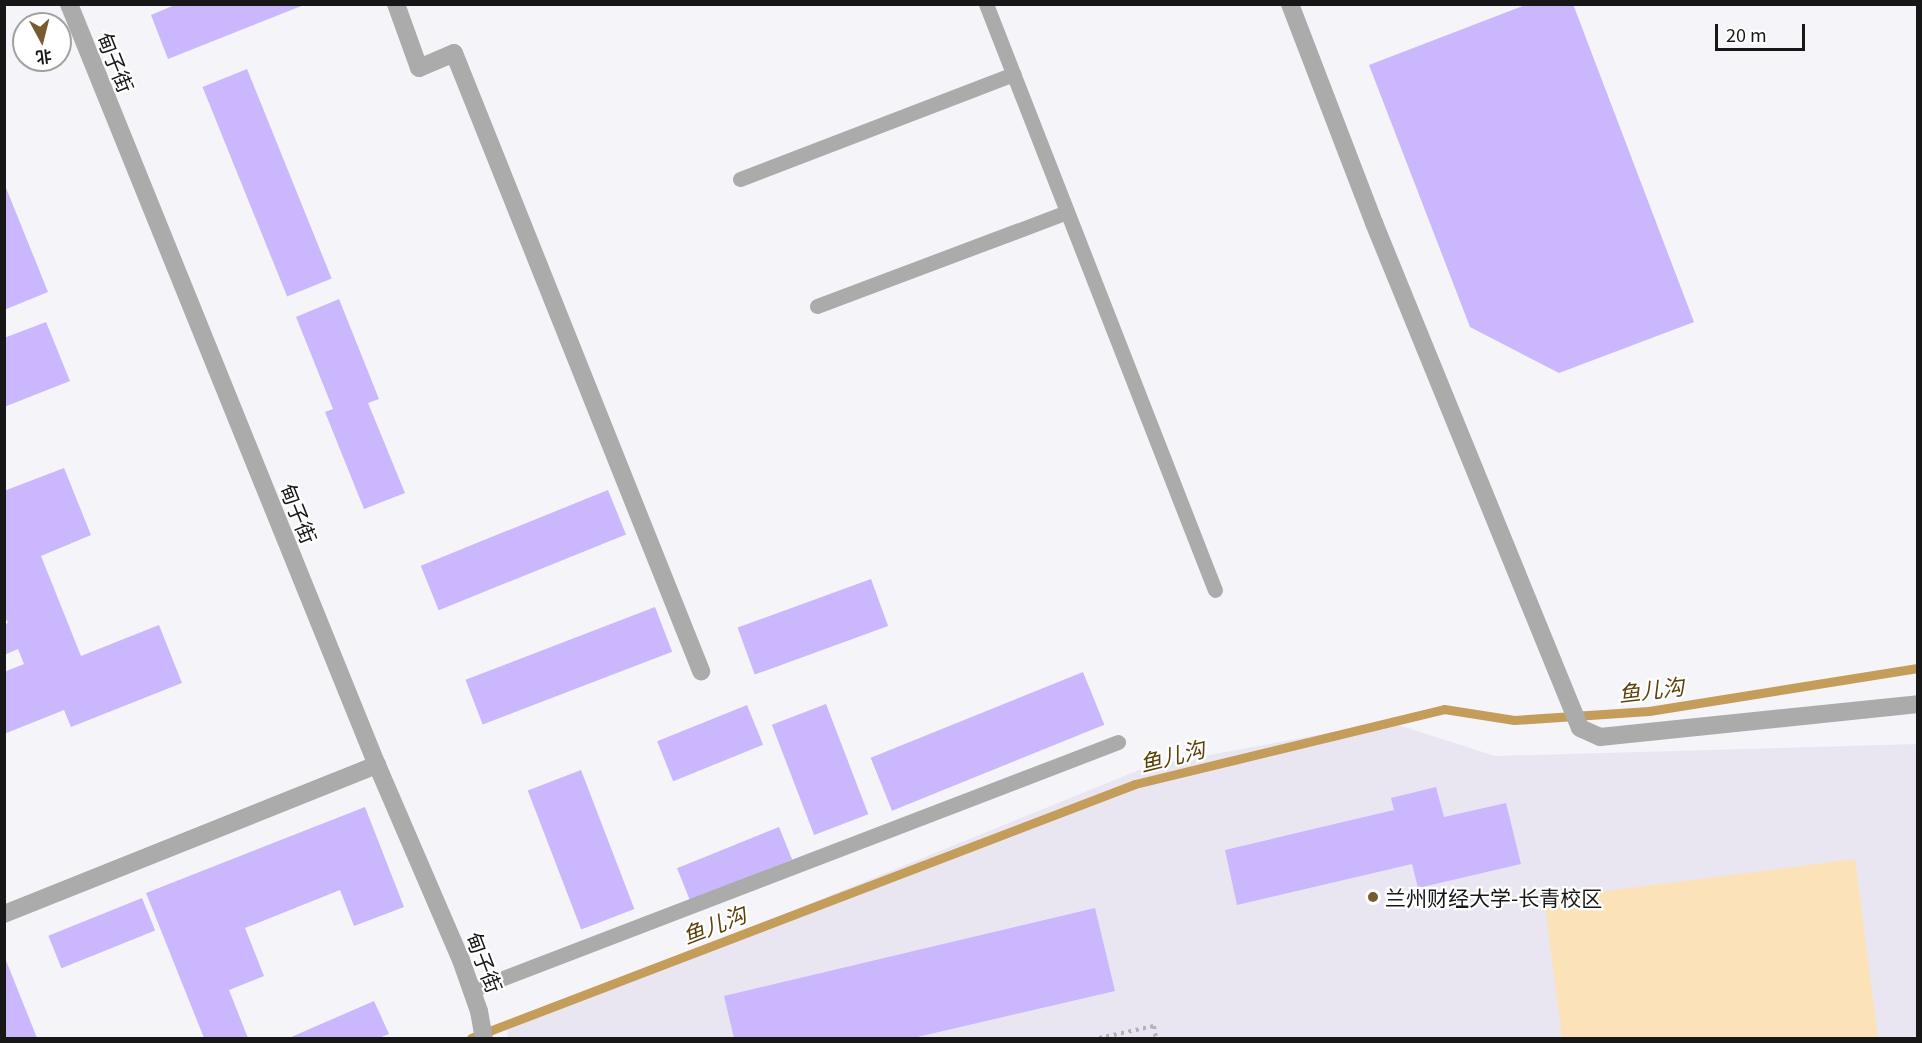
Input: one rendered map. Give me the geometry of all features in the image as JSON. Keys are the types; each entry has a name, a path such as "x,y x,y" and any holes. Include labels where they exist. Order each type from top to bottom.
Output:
{"street":[{"name":"甸子街","path":"69,4 377,765 472,990 484,1038"},
{"path":"396,4 419,68 454,53 701,671"},
{"path":"1290,4 1379,234 1580,728 1600,737 1917,704"},
{"path":"4,914 377,765"}],"lane":[{"path":"986,4 1215,590"},
{"path":"740,179 1014,74"},
{"path":"818,306 1067,212"},
{"path":"472,990 1118,742"}],"path":[{"path":"1099,1038 1154,1026 1156,1038"}],"shaded area":[{"name":"兰州财经大学-长青校区","path":"1389,722 1495,756 1917,744 1917,1038 508,1038 507,1027 1149,766"},
{"path":"1855,859 1878,1038 1562,1038 1544,899"}],"building":[{"path":"177,4 304,5 168,59 151,15"},
{"path":"1528,4 1573,4 1694,322 1559,373 1470,327 1369,65"},
{"path":"247,69 332,279 287,297 202,87"},
{"path":"4,183 48,292 4,310"},
{"path":"339,299 379,399 368,403 405,493 364,509 325,412 333,409 296,317"},
{"path":"46,322 70,381 4,407 4,338"},
{"path":"64,468 91,535 41,556 81,656 159,625 182,683 71,727 64,710 4,734 4,672 24,664 18,649 4,655 4,624 8,623 4,615 4,491"},
{"path":"608,490 626,535 439,610 421,566"},
{"path":"871,579 888,626 755,675 738,628"},
{"path":"655,607 672,652 483,725 465,680"},
{"path":"1083,672 1104,725 892,811 871,758"},
{"path":"826,704 868,814 814,835 772,725"},
{"path":"747,705 763,745 673,781 657,741"},
{"path":"581,770 634,909 581,930 528,790"},
{"path":"1436,787 1444,817 1506,803 1521,864 1418,888 1412,864 1237,905 1225,850 1394,810 1391,798"},
{"path":"365,807 404,907 354,926 340,890 245,928 264,976 229,990 248,1038 204,1038 146,893"},
{"path":"779,827 792,859 690,901 677,868"},
{"path":"142,898 155,930 61,968 48,936"},
{"path":"1095,908 1115,991 913,1038 734,1038 724,996"},
{"path":"5,958 37,1038 4,1038"},
{"path":"374,1001 389,1034 379,1038 289,1038"}],"waterway":[{"name":"鱼儿沟","path":"471,1038 1135,784 1444,709 1514,720 1649,711 1918,668"}],"place":[{"name":"兰州财经大学-长青校区","path":"1373,897"}]}
